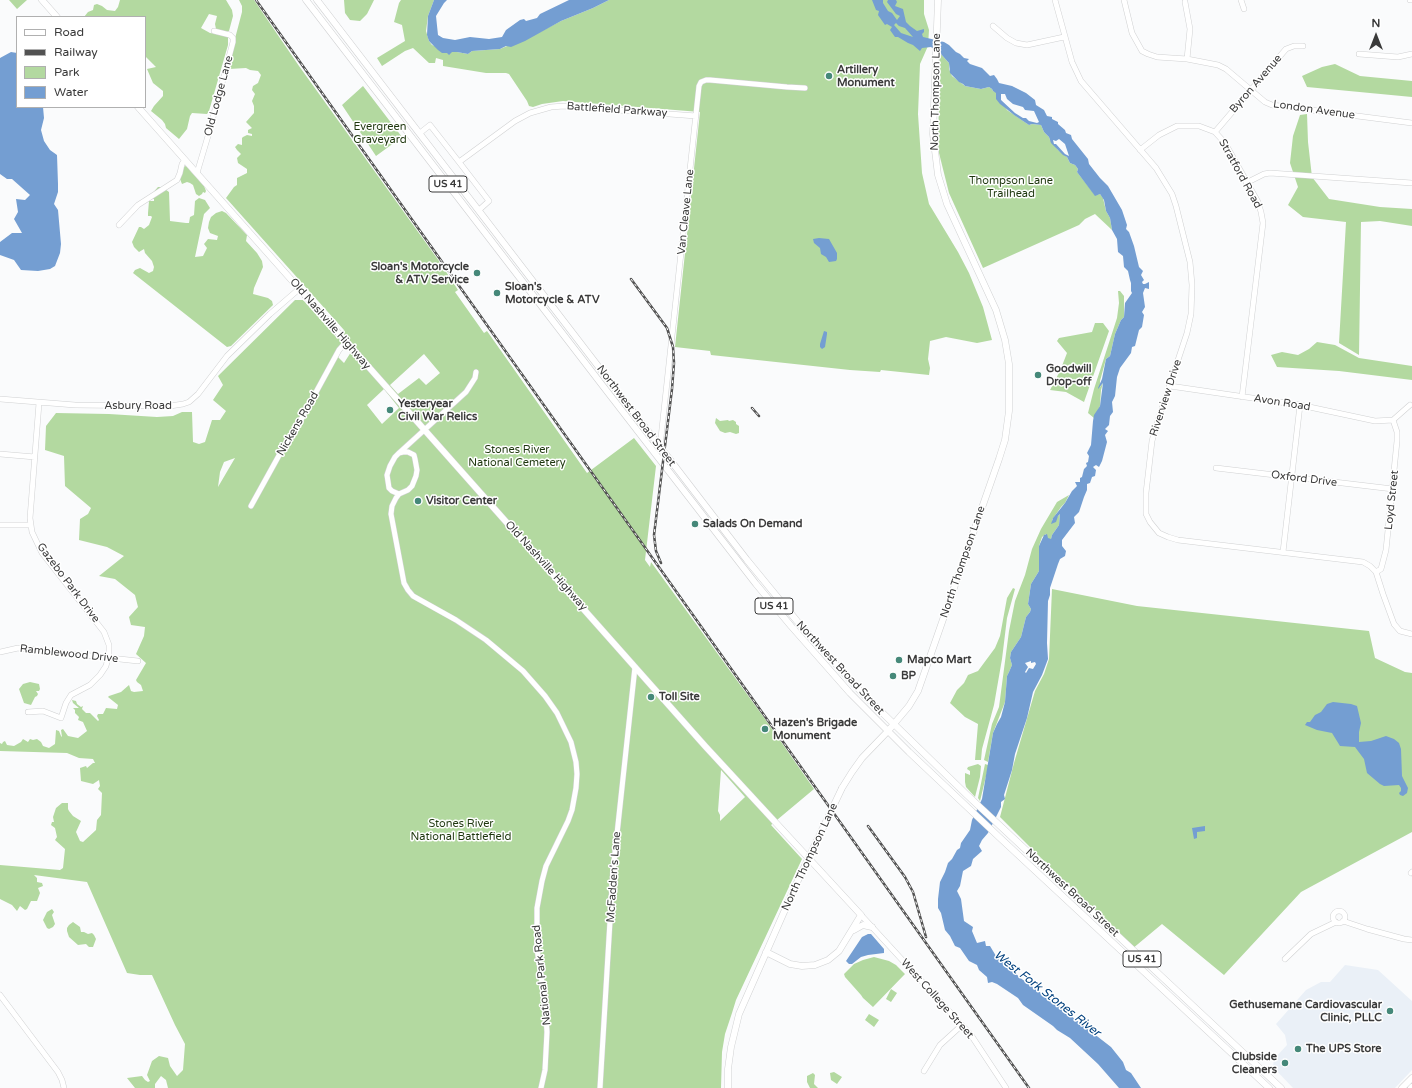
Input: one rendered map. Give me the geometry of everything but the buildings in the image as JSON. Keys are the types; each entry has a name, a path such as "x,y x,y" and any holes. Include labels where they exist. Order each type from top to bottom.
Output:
{"main road":[{"path":"42,0 56,16"},
{"name":"US 41","path":"306,0 338,42"},
{"name":"US 41","path":"317,0 346,37"},
{"name":"North Thompson Lane","path":"728,1088 728,1069 734,1029 747,992 842,788 862,758 909,706 918,691 1005,440 1009,411 1009,364 1005,340 996,310 947,204 938,175 933,134 938,0"},
{"path":"338,42 346,37"},
{"name":"Northwest Broad Street","path":"346,37 733,542 762,579 820,647 862,693 966,795 1220,1030 1277,1086"},
{"name":"Northwest Broad Street","path":"338,42 756,584 790,626 850,694 962,803 1269,1088"},
{"name":"Old Nashville Highway","path":"139,108 635,667 861,915"},
{"path":"413,139 420,134"},
{"path":"472,215 479,210"},
{"path":"502,255 509,249"},
{"path":"556,325 563,320"},
{"path":"606,390 613,385"},
{"path":"654,453 660,447"},
{"path":"687,495 693,490"},
{"path":"727,547 733,542"},
{"path":"756,584 762,579"},
{"path":"790,626 797,621"},
{"path":"814,652 820,647"},
{"path":"766,952 790,964 802,966 815,965 828,960 838,951 861,915"},
{"path":"1091,923 1097,917"},
{"path":"851,932 863,925 872,927"},
{"path":"1126,956 1132,949"},
{"path":"1214,1037 1220,1030"},
{"path":"1246,1067 1252,1061"},
{"path":"1402,1088 1412,1078"}],"street":[{"name":"Riverview Drive","path":"1055,0 1072,62 1081,81 1156,168 1172,194 1190,262 1192,285 1191,314 1187,333 1152,441 1146,493 1146,514 1150,522 1159,533 1178,540 1363,562 1376,572"},
{"name":"London Avenue","path":"1124,0 1132,33 1142,52 1157,57 1207,62 1226,69 1265,102 1272,105 1412,123"},
{"path":"1241,0 1244,9"},
{"path":"1185,2 1190,29 1187,59"},
{"path":"993,26 1007,38 1016,43 1027,45 1064,37"},
{"name":"Old Lodge Lane","path":"197,173 233,42 233,38 230,35 214,31"},
{"name":"Byron Avenue","path":"1215,132 1286,50 1294,46 1303,46"},
{"path":"1359,54 1398,57 1412,54"},
{"name":"Van Cleave Lane","path":"660,447 699,86 701,82 706,80 805,88"},
{"name":"Battlefield Parkway","path":"458,162 515,121 530,113 552,107 564,106 696,116"},
{"path":"420,134 430,125 489,201 479,210"},
{"name":"Stratford Road","path":"1140,150 1159,135 1177,126 1200,126 1215,132 1225,142 1246,183 1258,202 1263,223 1242,397"},
{"path":"119,225 138,205 177,180 182,164 185,160"},
{"path":"1246,183 1264,174 1270,173 1412,183"},
{"name":"Asbury Road","path":"0,399 39,403 160,406 178,406 189,402 200,393 219,366 242,340 299,289"},
{"name":"Nickens Road","path":"251,506 282,450 297,427 339,350 346,342"},
{"path":"399,494 389,488 387,479 392,461 424,429 466,392 475,378 476,372"},
{"name":"Avon Road","path":"1170,386 1300,405 1375,421 1394,422"},
{"name":"Gazebo Park Drive","path":"39,403 34,457 31,525 40,550 104,631 109,645 109,658"},
{"path":"1283,552 1300,405"},
{"path":"1394,422 1410,405"},
{"name":"Loyd Street","path":"1376,572 1381,570 1385,557 1397,441 1397,432 1394,422"},
{"name":"National Park Road","path":"410,443 417,470 414,482 408,490 399,494 392,506 391,518 404,583 413,596 456,620 486,640 503,653 529,677 557,713 571,742 576,762 576,788 572,810 568,822 546,866 537,908 537,949 545,1002 547,1032 541,1088"},
{"path":"399,453 408,452 414,455"},
{"path":"0,454 34,457"},
{"name":"Oxford Drive","path":"1216,468 1393,489"},
{"path":"0,525 31,525"},
{"path":"1376,572 1394,624 1400,631 1412,634"},
{"name":"Ramblewood Drive","path":"0,652 18,648 138,661"},
{"path":"28,712 43,712 61,718 69,697 90,685 105,669 109,658"},
{"name":"McFadden's Lane","path":"600,1088 613,872 635,667"},
{"path":"1336,922 1333,919 1333,915 1337,911 1341,911 1344,914 1344,921"},
{"name":"West College Street","path":"861,915 962,1025 979,1047 1006,1088"},
{"path":"1285,959 1310,934 1336,922 1340,923 1344,921 1367,929 1412,940"},
{"path":"0,995 58,1072 64,1088"},
{"path":"924,1071 940,1045 962,1025"}],"shaded area":[{"path":"1345,965 1378,970 1412,1001 1412,1070 1395,1088 1293,1088 1273,1067 1274,1059 1287,1045 1285,1035 1276,1024 1306,990 1321,982 1330,982"}],"green space":[{"path":"9,0 27,0 17,9"},
{"path":"120,0 226,0 232,10 233,16 229,31 226,32 216,29 215,24 217,16 209,14 201,28 210,33 228,36 228,45 209,111 207,114 192,113 187,129 179,139 166,128 162,120 151,111 163,96 163,91 153,83 147,69 156,67 146,57 146,16 85,16 88,12 93,10 94,5 97,4 107,10 115,11"},
{"name":"Stones River National Battlefield","path":"239,0 254,0 299,66 439,261 458,290 455,292 484,333 487,331 587,473 634,438 656,466 645,560 650,567 651,562 814,789 771,825 802,859 736,1000 725,1034 722,1052 721,1088 168,1088 166,1080 161,1076 155,1084 155,1088 135,1088 127,1078 142,1076 148,1082 150,1081 147,1075 152,1061 159,1056 168,1058 170,1066 177,1076 183,1070 185,1044 152,975 127,973 87,882 34,875 37,878 37,882 42,883 43,886 38,888 40,893 37,901 31,901 27,909 25,910 20,906 17,911 12,905 0,899 0,865 60,870 63,868 65,849 55,840 57,837 55,828 51,825 52,822 54,822 53,817 56,808 62,803 68,803 69,811 73,816 81,821 76,832 80,841 83,842 96,830 97,820 101,815 102,793 98,789 100,786 99,780 93,784 81,781 80,768 86,766 87,768 95,763 93,759 79,758 67,753 0,751 0,743 2,744 5,741 7,745 14,746 23,739 28,742 30,739 37,739 43,746 49,748 55,744 56,730 59,731 62,737 61,730 63,729 68,736 78,738 87,731 83,722 78,720 79,717 73,708 79,708 73,703 72,700 76,701 81,707 83,706 82,709 86,713 90,713 98,721 98,714 103,714 106,708 117,709 118,705 108,697 109,696 121,692 129,685 131,691 143,691 141,685 136,680 146,663 136,654 144,636 145,627 131,625 129,617 138,607 135,595 115,579 99,576 124,556 107,547 79,540 80,519 88,514 91,508 65,486 64,456 45,450 46,426 56,413 157,417 173,416 182,412 192,412 193,442 199,444 205,442 212,420 220,420 226,411 213,400 223,385 218,376 295,300 303,300 336,337 344,330 226,198 237,185 237,178 247,173 247,169 238,163 237,158 241,154 235,147 238,144 242,145 243,137 247,135 252,136 252,134 248,133 248,130 252,128 246,122 254,113 252,101 255,94 252,90 253,86 258,83 261,75 258,71 246,68 229,69 228,66 242,12 242,6","holes":["344,346 351,352 344,363 338,357","424,354 440,373 426,385 419,378 398,394 390,385","384,389 399,408 382,424 367,405","235,458 218,487 220,472 224,462","721,770 745,797 720,821 718,811"]},
{"path":"344,0 374,0 367,14 360,21 350,20 345,13"},
{"path":"401,0 434,0 428,16 426,31 429,41 432,45 452,52 468,54 472,51 500,49 609,0 924,0 924,14 929,30 928,46 920,64 918,114 922,173 929,204 969,273 983,307 992,340 977,343 946,337 930,341 928,359 930,368 929,375 881,370 880,372 850,370 711,355 710,351 675,347 700,112 563,101 533,107 529,106 509,74 486,73 443,66 443,60 436,58 435,63 429,63 413,48 405,51 382,66 377,58 405,41 402,25 394,22"},
{"name":"Thompson Lane Trailhead","path":"940,53 949,63 949,69 952,76 965,86 981,89 989,87 996,92 1007,110 1029,125 1041,125 1044,132 1058,150 1067,157 1070,163 1075,165 1078,169 1077,172 1095,195 1100,194 1103,198 1106,211 1110,218 1112,230 1095,214 1085,219 1079,225 983,268 949,193 939,153 938,82"},
{"path":"1335,64 1360,76 1412,81 1412,97 1307,87 1302,76 1322,67"},
{"name":"Evergreen Graveyard","path":"363,86 402,137 376,156 342,105"},
{"path":"1307,114 1308,142 1312,177 1329,199 1380,207 1412,209 1412,226 1380,221 1361,222 1359,355 1339,343 1346,222 1303,217 1288,205 1298,187 1290,163 1293,136 1300,115"},
{"path":"186,166 204,186 206,191 205,193 203,192 199,196 196,194 193,185 187,182 182,184 180,179 183,167"},
{"path":"158,187 162,187 169,192 170,221 189,223 190,217 194,215 195,201 199,198 205,200 210,208 204,214 195,257 203,256 207,248 204,244 208,239 217,240 218,236 210,233 208,228 209,222 211,217 222,211 226,213 247,235 246,241 262,261 263,267 253,294 268,298 272,301 273,305 231,346 227,347 133,273 135,270 140,268 149,273 153,271 154,267 152,261 145,253 144,249 139,252 134,247 132,242 139,227 144,229 149,225 152,217 148,216 149,201 154,201 154,199 150,196"},
{"path":"1118,291 1120,291 1124,296 1124,317 1121,320 1115,334 1110,356 1106,359 1100,381 1100,387 1103,383 1100,406 1094,418 1088,413 1094,389 1117,318 1119,303"},
{"path":"1095,323 1103,323 1109,331 1084,402 1066,392 1050,390 1067,353 1057,341 1059,338 1092,332"},
{"path":"1317,342 1335,345 1359,358 1412,366 1412,380 1339,371 1277,367 1271,355 1282,352 1298,355 1309,349"},
{"path":"716,418 720,421 733,420 739,426 739,433 725,433 720,431 715,423"},
{"path":"1069,495 1052,520 1052,522 1060,514 1059,525 1051,539 1048,539 1046,534 1042,537 1039,546 1039,571 1031,584 1028,604 1031,609 1026,617 1021,637 1011,652 1010,658 1012,665 1007,676 1005,702 993,733 988,762 984,760 992,724 999,707 1009,631 1015,601 1025,575 1032,549 1041,529 1057,502"},
{"path":"1013,588 1015,589 1007,618 994,705 982,749 981,760 975,760 978,724 965,717 950,703 968,675 978,671 995,648 1000,636 1007,598"},
{"path":"1052,589 1137,606 1369,631 1375,658 1405,672 1412,673 1412,832 1301,892 1224,975 1162,924 1132,949 1000,817 1035,691 1044,674 1049,659"},
{"path":"30,682 39,684 40,689 39,691 36,691 38,694 31,705 24,703 19,689 23,684"},
{"path":"978,764 981,766 980,777 975,797 966,787 965,773 970,775 970,771 967,769 968,767"},
{"path":"985,764 988,765 988,768 980,801 978,798"},
{"path":"52,909 54,912 52,915 55,924 49,929 43,920 47,912"},
{"path":"73,922 80,927 81,932 88,934 92,933 94,935 96,939 93,947 89,947 86,944 78,945 69,937 67,928"},
{"path":"874,957 889,961 896,965 905,974 873,1007 863,998 844,974 854,964"},
{"path":"891,989 897,993 891,1002 886,999"},
{"path":"869,1014 879,1020 874,1027 865,1020"},
{"path":"834,1072 842,1077 837,1084 831,1080 830,1073"},
{"path":"813,1073 815,1075 814,1084 818,1088 810,1088 807,1082 807,1076"}],"water":[{"path":"434,0 447,0 436,16 438,35 443,38 455,40 470,37 489,39 502,37 506,30 520,20 524,19 526,21 537,18 540,14 569,0 609,0 561,21 511,47 506,46 500,49 472,51 468,54 452,52 449,55 438,50 429,41 427,35 428,16"},
{"path":"872,0 883,0 883,3 888,11 892,13 897,20 900,16 896,14 887,2 888,0 896,0 897,2 895,6 903,9 906,22 917,31 924,29 922,34 923,37 944,42 964,58 969,59 967,61 970,64 982,68 990,76 994,75 999,83 1012,86 1026,93 1035,100 1036,105 1044,110 1047,116 1052,117 1052,119 1058,122 1066,133 1071,135 1072,139 1088,159 1089,164 1108,186 1122,210 1127,225 1126,229 1129,232 1134,246 1139,267 1143,271 1141,275 1144,280 1142,282 1145,284 1149,282 1149,289 1145,288 1143,293 1145,307 1142,312 1144,315 1142,327 1139,330 1135,346 1132,347 1131,353 1120,368 1117,377 1115,396 1112,402 1113,412 1110,416 1109,425 1105,429 1108,431 1105,435 1107,442 1102,461 1099,467 1096,465 1093,467 1096,470 1095,476 1092,477 1090,483 1087,484 1087,490 1079,512 1074,517 1075,523 1062,540 1062,546 1066,551 1065,556 1060,559 1058,564 1050,588 1048,601 1048,659 1033,692 1027,718 1004,795 1005,799 1001,802 1001,807 988,833 979,846 982,851 973,859 971,866 963,871 960,886 957,891 961,899 964,921 973,927 972,931 977,943 985,941 986,946 990,946 996,956 1019,977 1048,998 1054,1000 1071,1016 1111,1047 1123,1062 1126,1070 1131,1073 1141,1088 1119,1088 1098,1064 1070,1038 1023,1005 1018,998 997,984 992,982 988,983 987,977 979,970 977,965 969,961 960,948 955,946 945,930 941,913 938,908 940,882 948,863 960,848 961,843 970,830 972,820 982,799 993,733 1001,717 1005,702 1007,676 1012,665 1010,658 1011,652 1021,637 1026,617 1031,609 1028,604 1031,584 1039,571 1039,546 1044,535 1047,534 1048,538 1051,539 1059,525 1060,514 1056,522 1051,524 1053,518 1077,486 1075,482 1080,482 1080,478 1082,477 1084,469 1087,466 1086,463 1088,462 1089,456 1087,453 1091,445 1094,415 1100,406 1103,383 1098,388 1102,379 1106,359 1110,356 1115,334 1121,320 1124,317 1125,303 1132,293 1131,283 1128,271 1124,267 1123,256 1118,252 1117,239 1112,230 1104,200 1100,194 1095,196 1077,172 1078,169 1075,165 1070,163 1067,157 1051,143 1041,125 1029,125 1014,115 1000,104 996,99 996,93 989,87 981,89 965,86 959,82 950,73 949,63 940,53 931,47 922,48 920,51 913,45 898,37 895,37 890,30 892,27 887,24 885,25 878,15 879,11 876,10","holes":["896,23 905,28 913,37 901,33 894,25","1001,94 1005,94 1007,99 1013,104 1023,107 1025,110 1034,111 1039,122 1037,123 1023,118 1001,100","1059,139 1065,144 1069,156 1065,154 1056,144 1054,144 1053,140 1056,141","1031,661 1031,663 1035,662 1036,664 1033,669 1029,668 1026,673 1025,672 1028,667 1025,663"]},
{"path":"11,52 16,53 16,108 43,108 44,118 41,130 44,141 50,150 57,155 58,192 54,204 58,210 61,244 60,253 55,266 50,269 38,271 21,270 14,260 0,255 0,242 12,233 22,233 14,219 18,212 16,199 25,200 30,195 12,179 7,179 0,174 0,58"},
{"path":"813,239 829,239 837,253 836,261 829,262 826,257 821,254 820,248 814,243"},
{"path":"824,331 827,332 827,334 825,347 822,349 820,344"},
{"path":"1333,702 1357,706 1361,723 1359,742 1371,741 1386,736 1399,743 1401,749 1402,776 1408,788 1407,793 1403,796 1400,795 1399,793 1401,788 1399,785 1384,786 1367,773 1364,759 1355,747 1340,746 1332,733 1317,730 1305,725 1307,722 1310,722 1315,715 1321,712 1327,704"},
{"path":"1205,826 1205,831 1197,832 1197,838 1194,839 1192,828"},
{"path":"871,934 884,949 884,953 861,957 852,964 849,964 846,961 862,937"}],"railway":[{"path":"256,0 1029,1088"},
{"path":"631,279 667,328 673,347 674,363 672,389 654,535 656,551 661,563"},
{"path":"752,408 759,416"},
{"path":"868,826 905,877 913,892 926,937"}],"place":[{"name":"Artillery Monument","path":"829,76"},
{"name":"Sloan's Motorcycle & ATV Service","path":"477,273"},
{"name":"Sloan's Motorcycle & ATV","path":"497,293"},
{"name":"Goodwill Drop-off","path":"1038,375"},
{"name":"Yesteryear Civil War Relics","path":"390,410"},
{"name":"Visitor Center","path":"418,501"},
{"name":"Salads On Demand","path":"695,524"},
{"name":"Mapco Mart","path":"899,660"},
{"name":"BP","path":"893,676"},
{"name":"Toll Site","path":"651,697"},
{"name":"Hazen's Brigade Monument","path":"765,729"},
{"name":"Gethusemane Cardiovascular Clinic, PLLC","path":"1390,1011"},
{"name":"The UPS Store","path":"1298,1049"},
{"name":"Clubside Cleaners","path":"1285,1063"}],"park label":[{"name":"Stones River National Cemetery","path":"517,456"}],"water label":[{"name":"West Fork Stones River","path":"1047,994"}]}
